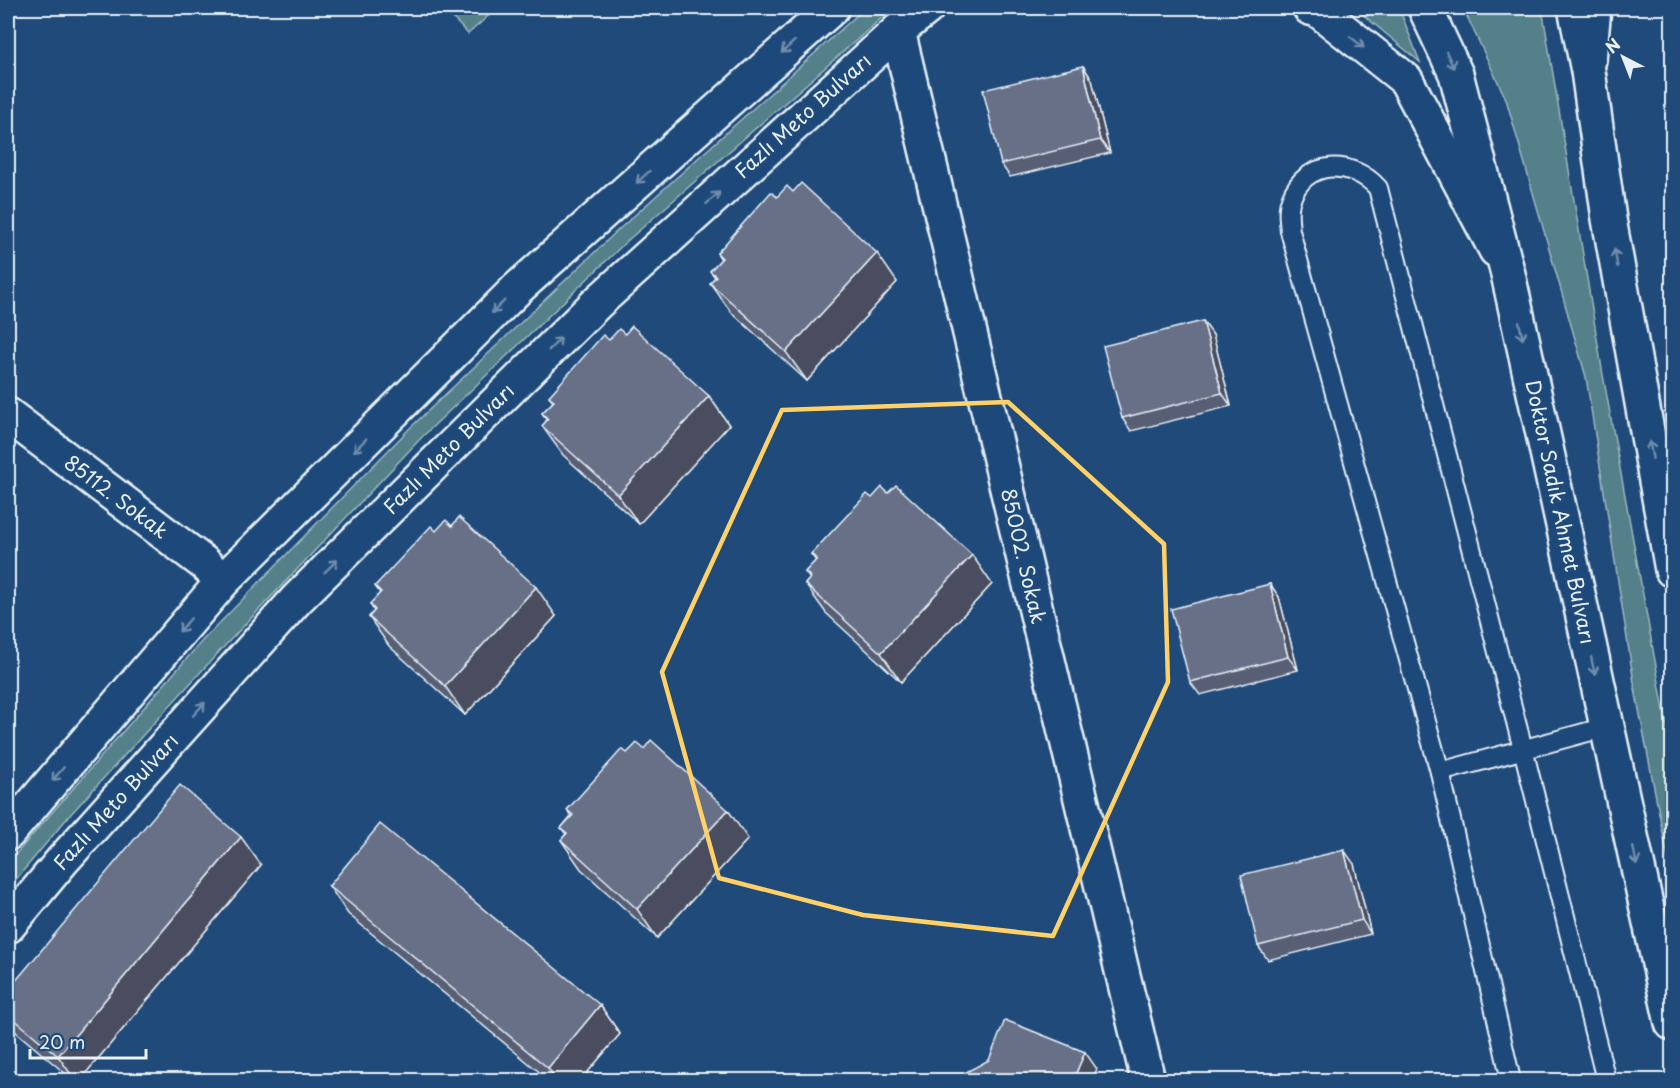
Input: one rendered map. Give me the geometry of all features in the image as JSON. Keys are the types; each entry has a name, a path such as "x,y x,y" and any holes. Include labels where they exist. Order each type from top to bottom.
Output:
{"main road":[{"path":"8,833 223,581 518,288 832,8"},
{"name":"Fazlı Meto Bulvarı","path":"8,926 62,861 297,600 597,303 897,31 927,8"},
{"path":"897,31 952,8"},
{"path":"1310,8 1318,10 1406,81 1508,274"},
{"name":"Doktor Sadık Ahmet Bulvarı","path":"1425,8 1456,74 1508,274 1672,1023"},
{"path":"1575,8 1588,71 1609,219 1672,570"},
{"path":"1588,71 1594,8"},
{"name":"85002. Sokak","path":"897,31 1148,1080"},
{"name":"85112. Sokak","path":"8,415 204,563 223,581"}],"lane":[{"path":"1511,1080 1440,772 1290,231 1288,216 1290,200 1310,175 1324,168 1340,167 1355,170 1368,177 1378,188 1524,749 1606,1080"},
{"path":"1440,772 1606,727"}],"highlighted area":[{"path":"1008,402 1164,544 1168,682 1053,936 863,915 719,878 662,672 782,410"}],"green space":[{"path":"443,8 497,8 468,34"},
{"path":"865,8 893,8 627,241 422,437 219,652 69,816 8,889 8,863 202,641 410,428 616,232"},
{"path":"1355,8 1399,8 1420,62"},
{"path":"1463,8 1542,8 1603,375 1672,754 1672,880 1635,689 1586,377 1506,99"}],"building":[{"path":"1083,66 1100,140 1001,164 983,90"},
{"path":"801,183 877,253 786,352 710,283 716,276 710,271 722,258 717,253 771,192 777,197 787,186 793,192"},
{"path":"1203,321 1222,393 1122,418 1103,346"},
{"path":"632,326 709,396 618,495 542,426 548,419 542,413 554,401 549,396 603,335 609,340 619,329 625,334"},
{"path":"896,485 972,555 881,653 805,584 811,577 805,572 817,559 811,554 867,494 872,498 882,487 888,493"},
{"path":"459,517 536,587 445,686 369,617 375,610 370,604 381,592 375,586 431,526 436,531 446,520 452,526"},
{"path":"1270,584 1288,657 1190,682 1171,609"},
{"path":"651,740 728,810 637,909 561,840 567,833 561,828 573,815 567,810 622,749 627,753 637,743 644,749"},
{"path":"180,785 241,837 58,1056 8,1014 8,990"},
{"path":"380,824 600,1005 548,1068 329,886"},
{"path":"1344,850 1362,920 1258,946 1241,875"},
{"path":"1005,1020 1085,1052 1073,1080 956,1080 955,1078 989,1060"}]}
